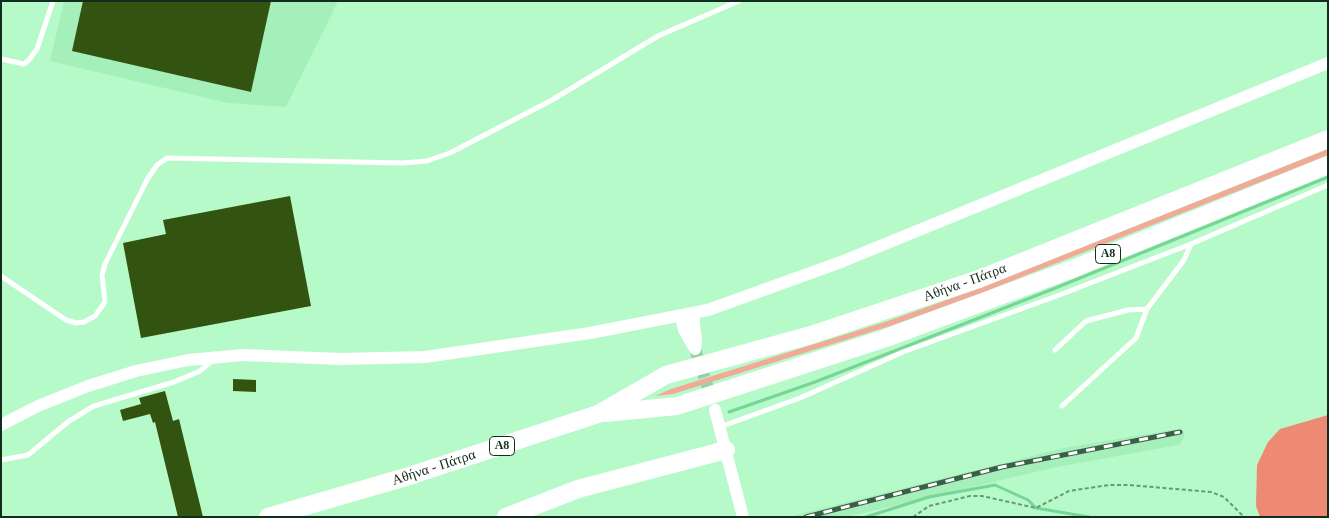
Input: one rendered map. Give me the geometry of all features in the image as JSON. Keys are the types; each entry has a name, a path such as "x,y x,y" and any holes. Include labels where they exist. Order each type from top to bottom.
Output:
{"highway":[{"name":"Αθήνα - Πάτρα","path":"268,517 406,477 598,414 666,375 830,330 979,279 1328,139"},
{"name":"Αθήνα - Πάτρα","path":"598,414 677,406 886,338 1075,268 1328,166"},
{"path":"506,517 578,489 726,450"}],"street":[{"path":"4,422 64,395 112,378 162,364 216,356 285,356 340,359 425,357 687,316 749,296 841,262 1328,63"},
{"path":"715,410 744,517"}],"lane":[{"path":"1,59 24,64 29,60 37,49 53,1"},
{"path":"1,276 66,320 76,323 84,322 95,316 105,302 102,275 105,264 148,178 157,165 167,158 403,163 427,161 450,154 552,100 658,36 739,1"},
{"path":"720,426 800,398 903,352 1062,294 1191,244 1328,185"},
{"path":"1062,406 1136,338 1147,309 1184,260 1191,244"},
{"path":"1055,350 1086,321 1128,310 1147,309"},
{"path":"1,460 28,455 69,421 94,406 174,382 200,371 216,356"}],"path":[{"path":"913,517 929,506 970,496 982,496 1036,508 1069,491 1109,485 1137,485 1211,492 1224,497 1244,517"}],"shaded area":[{"path":"64,1 338,1 286,107 228,103 50,61"},
{"path":"1328,149 1328,155 984,292 890,326 673,394 655,396 671,389 888,321 983,287"},
{"path":"1328,415 1328,517 1260,517 1256,506 1257,465 1268,442 1280,429"},
{"path":"1178,429 1183,431 1185,435 1180,444 1172,446 1052,468 847,517 788,517 1064,448"}],"building":[{"path":"83,1 271,1 251,92 72,51"},
{"path":"290,196 311,306 141,338 123,243 166,234 163,220"},
{"path":"233,379 256,380 256,392 233,391"},
{"path":"165,391 173,421 179,419 203,517 178,517 155,422 153,423 150,414 123,421 120,410 141,404 139,398"}],"waterway":[{"path":"729,412 815,382 1053,289 1328,177"},
{"path":"866,517 929,497 995,485 1028,500 1036,508 1089,517"}],"tunnel":[{"path":"695,349 713,403"}],"railway":[{"path":"806,517 1002,467 1180,432"}]}
